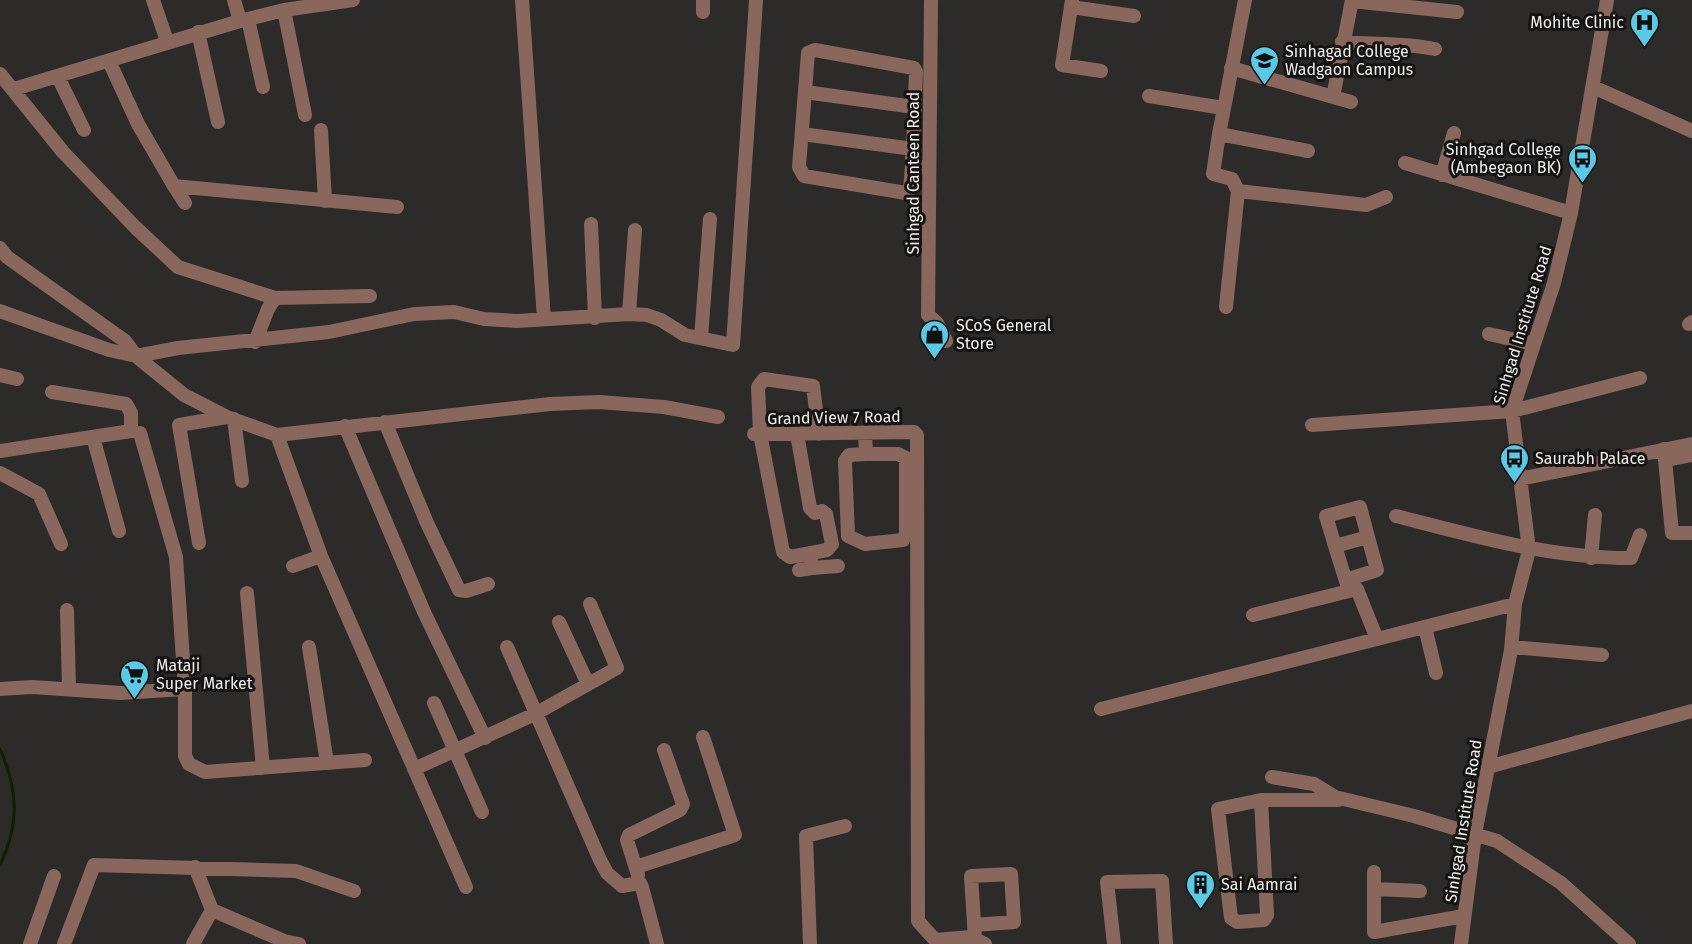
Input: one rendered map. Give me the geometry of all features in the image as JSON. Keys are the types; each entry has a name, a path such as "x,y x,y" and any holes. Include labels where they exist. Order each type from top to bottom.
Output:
{"street":[{"path":"153,0 167,41"},
{"path":"234,0 244,20 263,87"},
{"path":"14,89 198,32 316,3 353,0"},
{"path":"522,0 544,318"},
{"path":"0,311 109,350 136,356 178,348 255,342 329,332 414,314 454,312 484,319 517,321 544,318 595,318 629,314 661,320 685,334 733,345 756,0"},
{"name":"Sinhgad Canteen Road","path":"932,0 928,168 928,315 937,323 946,341"},
{"path":"1226,307 1238,191 1232,179 1213,174 1222,108 1245,0"},
{"path":"1332,97 1352,0 1456,12"},
{"name":"Sinhgad Institute Road","path":"1461,944 1475,834 1512,646 1515,604 1529,550 1512,411 1554,283 1571,213 1607,0"},
{"path":"1101,71 1062,65 1071,4 1134,15"},
{"path":"284,10 305,115"},
{"path":"198,32 218,122"},
{"path":"1342,42 1386,46 1394,42 1409,43 1435,49"},
{"path":"815,50 910,65 916,72 914,107 910,189 906,193 804,176 799,167 808,53 815,50"},
{"path":"109,61 138,124 185,203"},
{"path":"1231,68 1352,102"},
{"path":"0,74 63,152 136,228 178,267 275,298 370,296"},
{"path":"58,77 84,130"},
{"path":"1593,87 1692,131"},
{"path":"805,92 914,107"},
{"path":"1149,96 1222,108"},
{"path":"321,130 325,201"},
{"path":"1442,174 1454,133"},
{"path":"802,134 913,149"},
{"path":"1219,134 1308,151"},
{"path":"1404,163 1571,213"},
{"path":"912,166 928,168"},
{"path":"174,186 397,207"},
{"path":"1238,191 1366,205 1386,197"},
{"path":"701,338 710,219"},
{"path":"591,224 595,318"},
{"path":"629,314 634,230"},
{"path":"0,248 7,257 125,341 136,356 184,395 230,418 277,435 550,404 599,402 664,406 718,417"},
{"path":"255,342 268,309 275,298"},
{"path":"1489,334 1534,344"},
{"path":"0,375 17,379"},
{"path":"1312,425 1512,411 1640,378"},
{"path":"796,434 810,508 815,513 822,511 826,514 832,544 827,550 790,557 783,552 757,434 758,387 764,379 813,386 819,434"},
{"path":"0,451 131,431 131,414 126,405 52,392"},
{"path":"230,418 242,481"},
{"path":"199,543 179,425 230,418"},
{"path":"385,422 427,523 459,590 472,590 488,584"},
{"path":"345,426 424,612 485,738"},
{"name":"Grand View 7 Road","path":"757,434 914,432 917,437 918,921 935,940 978,936"},
{"path":"140,433 176,556 185,688 185,756 189,764 205,772 365,760"},
{"path":"865,433 866,454"},
{"path":"277,435 321,556 466,887"},
{"path":"93,437 119,531"},
{"path":"1520,479 1689,450"},
{"path":"866,454 898,454 906,458 906,533 903,540 865,544 848,536 845,461 849,455 866,454"},
{"path":"1664,455 1672,534 1692,533"},
{"path":"0,473 39,494 61,544"},
{"path":"1253,615 1348,586 1377,570 1360,507 1326,516 1348,586"},
{"path":"1592,558 1595,515"},
{"path":"1396,516 1529,550 1592,558 1631,558 1640,535"},
{"path":"1335,546 1368,537"},
{"path":"810,553 806,569 838,566"},
{"path":"293,566 321,556"},
{"path":"1348,586 1357,589 1377,639"},
{"path":"247,593 263,768"},
{"path":"414,769 535,714 617,668 590,604"},
{"path":"1101,709 1515,604"},
{"path":"67,610 69,689"},
{"path":"559,622 588,684"},
{"path":"1425,627 1436,673"},
{"path":"1512,646 1602,655"},
{"path":"309,647 327,763"},
{"path":"507,648 607,873 622,886 640,883"},
{"path":"0,689 69,689 121,693 185,688"},
{"path":"434,703 482,812"},
{"path":"1488,767 1692,711"},
{"path":"636,867 735,835 703,737"},
{"path":"657,944 628,846 629,835 680,810 682,804 664,750"},
{"path":"1272,777 1314,784 1335,797 1497,841 1561,883 1629,944"},
{"path":"1261,800 1267,915 1264,920 1237,922 1231,918 1218,809 1270,798 1348,800"},
{"path":"810,944 806,836 845,826"},
{"path":"64,944 94,865 296,870 354,891"},
{"path":"195,867 212,910 284,941 299,944"},
{"path":"1374,872 1374,932 1464,916"},
{"path":"1011,874 1014,922 978,936 971,876 1011,874"},
{"path":"30,944 54,876"},
{"path":"1114,944 1107,882 1162,881 1166,944"},
{"path":"1374,889 1420,891"},
{"path":"193,944 212,910"}],"waterway":[{"path":"0,749 10,779 14,807 11,835 0,865"}],"place":[{"name":"Mohite Clinic","path":"1645,48"},
{"name":"Sinhagad College Wadgaon Campus","path":"1264,86"},
{"name":"Sinhgad College (Ambegaon BK)","path":"1582,184"},
{"name":"SCoS General Store","path":"935,360"},
{"name":"Saurabh Palace","path":"1514,484"},
{"name":"Mataji Super Market","path":"135,700"},
{"name":"Sai Aamrai","path":"1200,910"}]}
